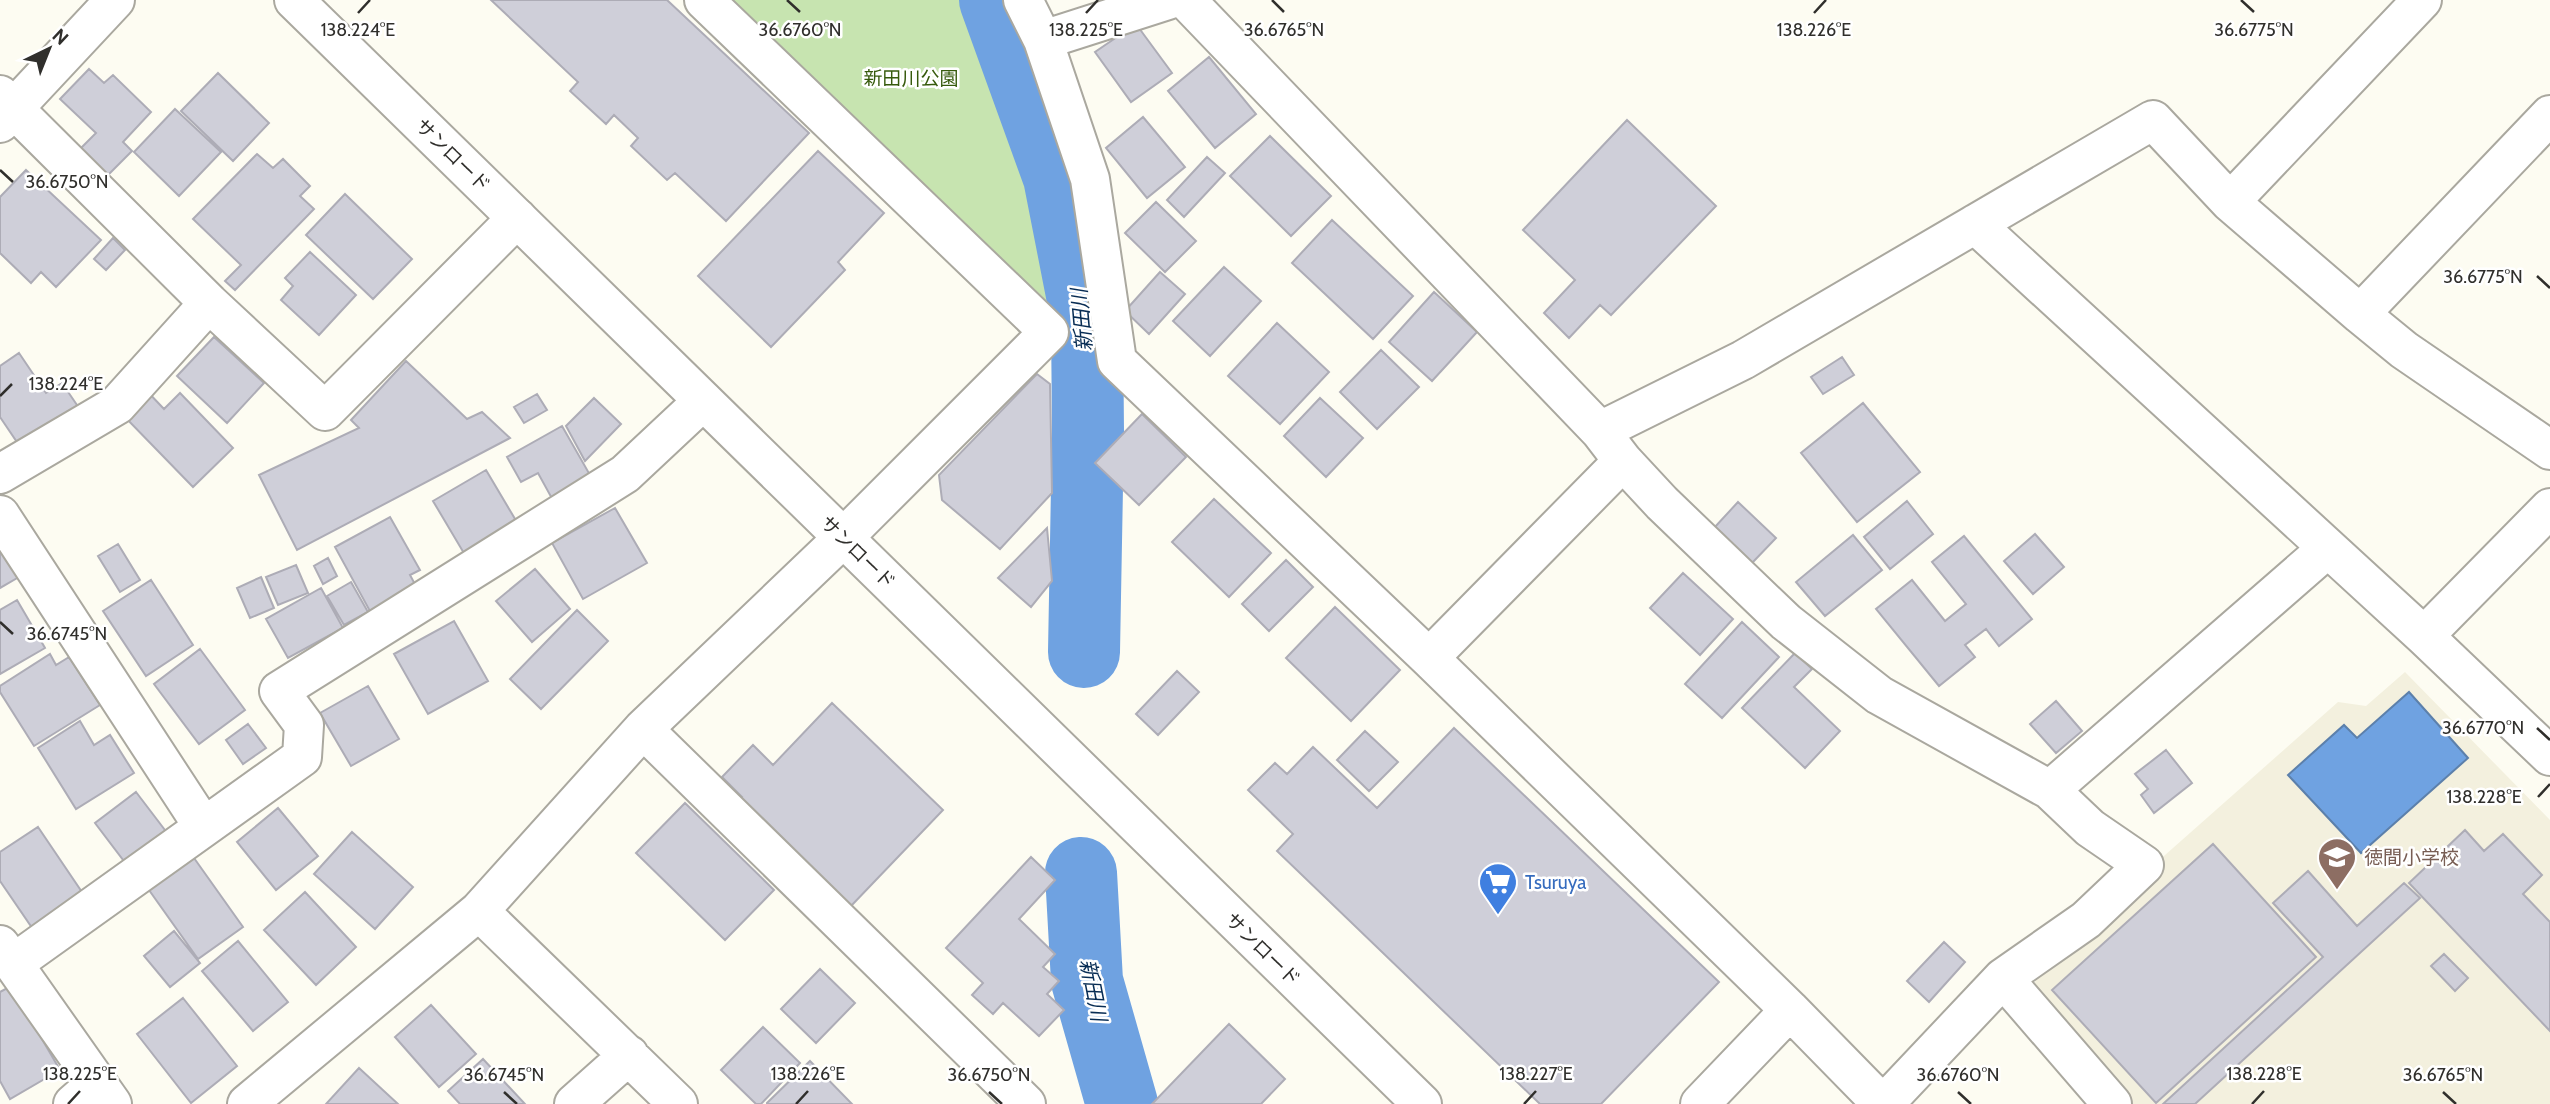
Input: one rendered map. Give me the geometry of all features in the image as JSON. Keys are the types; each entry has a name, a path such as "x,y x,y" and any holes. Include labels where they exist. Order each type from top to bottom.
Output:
{"street":[{"path":"115,0 5,109 325,411 517,218"},
{"name":"サンロード","path":"294,0 1422,1104"},
{"path":"247,1104 479,911 643,729 843,538 1049,332 704,0"},
{"path":"1023,0 1043,40 1090,179 1117,361 1429,658 1883,1104 2003,978 2086,920 2144,865 2090,828 2050,790 1879,695 1786,622 1623,461 1600,431 1186,0"},
{"path":"1043,40 1168,0"},
{"path":"2230,202 2422,0"},
{"path":"2360,314 2550,115"},
{"path":"1600,431 1743,360 2153,120 2230,202 2360,314 2404,350 2550,450"},
{"path":"1975,224 2329,548 2550,756"},
{"path":"0,474 117,405 209,303"},
{"path":"94,1097 7,954 203,826 302,757 304,725 279,691 625,474 703,401"},
{"path":"1429,658 1623,461"},
{"path":"2424,636 2550,508"},
{"path":"0,515 203,826"},
{"path":"2050,790 2329,548"},
{"path":"643,729 1026,1104"},
{"path":"479,911 678,1104"},
{"path":"2003,978 2112,1104"},
{"path":"1700,1104 1790,1010"},
{"path":"574,1104 629,1055"}],"shaded area":[{"name":"徳間小学校","path":"2405,672 2550,820 2550,1104 2121,1104 2031,991 2043,963 2338,702 2366,706"}],"green space":[{"name":"新田川公園","path":"719,0 963,0 1027,157 1063,336"}],"water":[{"path":"2409,692 2468,758 2361,853 2288,775 2344,725 2357,738"}],"building":[{"path":"491,0 667,0 809,133 726,221 675,173 667,180 631,146 638,138 614,115 606,124 570,91 578,82"},
{"path":"1136,24 1172,73 1131,102 1095,52"},
{"path":"1209,57 1256,114 1215,148 1168,91"},
{"path":"89,69 104,83 113,75 151,112 123,142 132,151 106,177 79,150 96,133 60,99"},
{"path":"218,73 269,123 233,161 181,111"},
{"path":"175,109 221,152 179,196 134,152"},
{"path":"1143,117 1185,167 1147,198 1106,148"},
{"path":"1627,120 1716,206 1611,315 1600,305 1569,338 1544,313 1575,280 1523,230"},
{"path":"1270,136 1331,196 1291,236 1230,176"},
{"path":"818,151 884,213 838,262 845,270 771,347 698,276"},
{"path":"257,154 273,168 283,159 310,186 300,196 314,209 235,290 225,281 241,265 193,219"},
{"path":"1207,157 1225,173 1184,217 1167,200"},
{"path":"26,170 101,240 56,287 41,272 31,283 0,253 0,197"},
{"path":"345,194 412,259 373,299 306,235"},
{"path":"1156,202 1196,241 1165,272 1125,233"},
{"path":"1332,220 1413,296 1373,339 1292,263"},
{"path":"113,238 125,250 106,270 94,259"},
{"path":"310,252 356,295 319,335 281,300 293,286 285,278"},
{"path":"1224,267 1261,301 1210,356 1173,321"},
{"path":"1160,272 1185,294 1149,334 1125,311"},
{"path":"1434,292 1477,332 1432,381 1389,342"},
{"path":"1277,323 1329,372 1280,424 1228,376"},
{"path":"214,337 264,383 227,423 177,376"},
{"path":"1381,350 1419,387 1377,429 1340,392"},
{"path":"19,353 46,393 62,383 79,408 21,448 0,417 0,366"},
{"path":"1842,357 1854,375 1823,394 1811,377"},
{"path":"406,361 467,419 482,412 510,438 297,550 259,475 359,428 351,420"},
{"path":"1037,374 1050,384 1052,493 1000,549 942,500 939,475"},
{"path":"145,389 164,409 180,393 233,448 193,487 121,413"},
{"path":"537,394 547,410 524,423 514,407"},
{"path":"594,398 621,424 585,461 566,426"},
{"path":"1320,398 1363,438 1326,477 1284,436"},
{"path":"1863,403 1920,472 1857,522 1801,453"},
{"path":"1142,414 1186,457 1139,505 1095,463"},
{"path":"562,426 594,482 555,504 538,473 521,482 507,457"},
{"path":"486,470 518,524 465,555 433,501"},
{"path":"1214,499 1271,553 1229,597 1172,542"},
{"path":"1907,501 1933,534 1890,569 1864,537"},
{"path":"1738,502 1776,538 1752,563 1714,528"},
{"path":"615,508 647,563 583,599 552,543"},
{"path":"390,517 420,570 410,575 417,588 371,613 335,547"},
{"path":"1047,528 1052,581 1031,607 998,578"},
{"path":"2035,534 2064,567 2033,594 2004,561"},
{"path":"1853,535 1882,570 1825,616 1796,582"},
{"path":"1964,536 2032,619 1999,646 1986,629 1965,645 1975,657 1939,686 1876,609 1912,580 1945,621 1966,604 1932,562"},
{"path":"0,544 19,577 0,588"},
{"path":"118,544 140,580 120,592 98,556"},
{"path":"328,558 337,576 323,584 314,566"},
{"path":"1286,560 1313,587 1269,631 1242,604"},
{"path":"296,565 308,593 278,605 266,577"},
{"path":"535,569 570,609 532,642 496,601"},
{"path":"1683,573 1733,619 1700,655 1650,608"},
{"path":"261,577 274,608 250,618 237,588"},
{"path":"151,580 193,645 146,676 103,611"},
{"path":"351,582 368,612 344,625 327,596"},
{"path":"321,588 343,628 288,658 266,619"},
{"path":"17,600 45,648 0,674 0,610"},
{"path":"1335,607 1400,670 1351,721 1286,658"},
{"path":"577,610 608,641 541,709 510,679"},
{"path":"454,621 488,681 428,714 394,654"},
{"path":"1742,622 1779,657 1722,718 1685,684"},
{"path":"200,649 245,710 199,744 154,684"},
{"path":"1795,653 1812,669 1794,687 1840,731 1805,768 1742,708"},
{"path":"50,654 56,665 69,657 100,705 34,746 0,692 0,686"},
{"path":"1177,671 1199,692 1158,735 1136,714"},
{"path":"368,686 399,739 351,766 320,713"},
{"path":"2056,701 2082,731 2056,753 2030,724"},
{"path":"832,703 943,810 851,906 739,800 742,797 722,777 753,745 773,765"},
{"path":"80,721 94,745 110,735 134,773 76,809 38,748"},
{"path":"248,724 266,748 243,764 226,740"},
{"name":"Tsuruya","path":"1454,728 1719,982 1601,1104 1540,1104 1277,851 1293,834 1248,790 1275,763 1287,774 1313,747 1377,808"},
{"path":"1365,731 1398,762 1369,791 1337,760"},
{"path":"2166,750 2192,783 2154,813 2141,795 2148,789 2135,774"},
{"path":"136,792 171,838 130,869 95,823"},
{"path":"685,803 774,890 725,940 636,853"},
{"path":"278,808 318,856 276,890 237,842"},
{"path":"38,827 88,901 37,935 0,881 0,852"},
{"path":"2465,830 2484,851 2503,834 2542,875 2523,894 2550,922 2550,1031 2409,883"},
{"path":"352,832 413,887 375,929 314,874"},
{"path":"2213,844 2316,957 2156,1103 2052,990"},
{"path":"1031,857 1055,880 1019,919 1055,954 1043,967 1059,981 1047,994 1064,1010 1039,1036 1003,1003 993,1014 972,995 983,983 946,948"},
{"path":"194,858 243,927 198,959 149,890"},
{"path":"2308,871 2357,926 2404,883 2420,898 2195,1104 2163,1104 2323,957 2273,903"},
{"path":"305,892 356,947 316,985 264,930"},
{"path":"174,931 200,963 170,987 144,956"},
{"path":"238,941 288,1002 253,1031 202,971"},
{"path":"1944,942 1965,962 1929,1002 1907,981"},
{"path":"2444,954 2468,978 2455,991 2431,966"},
{"path":"820,969 855,1003 816,1043 781,1009"},
{"path":"11,986 60,1070 10,1099 0,1081 0,992"},
{"path":"183,998 237,1066 191,1103 137,1034"},
{"path":"431,1005 476,1054 439,1087 395,1037"},
{"path":"1229,1024 1285,1079 1261,1104 1152,1104"},
{"path":"763,1027 800,1063 761,1104 756,1104 721,1070"},
{"path":"483,1059 525,1104 460,1104 448,1091"},
{"path":"810,1061 852,1104 767,1104 767,1103"},
{"path":"359,1068 398,1104 326,1104"}],"waterway":[{"name":"新田川","path":"995,0 1059,177 1087,320 1084,652"},
{"name":"新田川","path":"1081,873 1087,981 1122,1104"}],"place":[{"name":"徳間小学校","path":"2337,891"},
{"name":"Tsuruya","path":"1498,916"}]}
